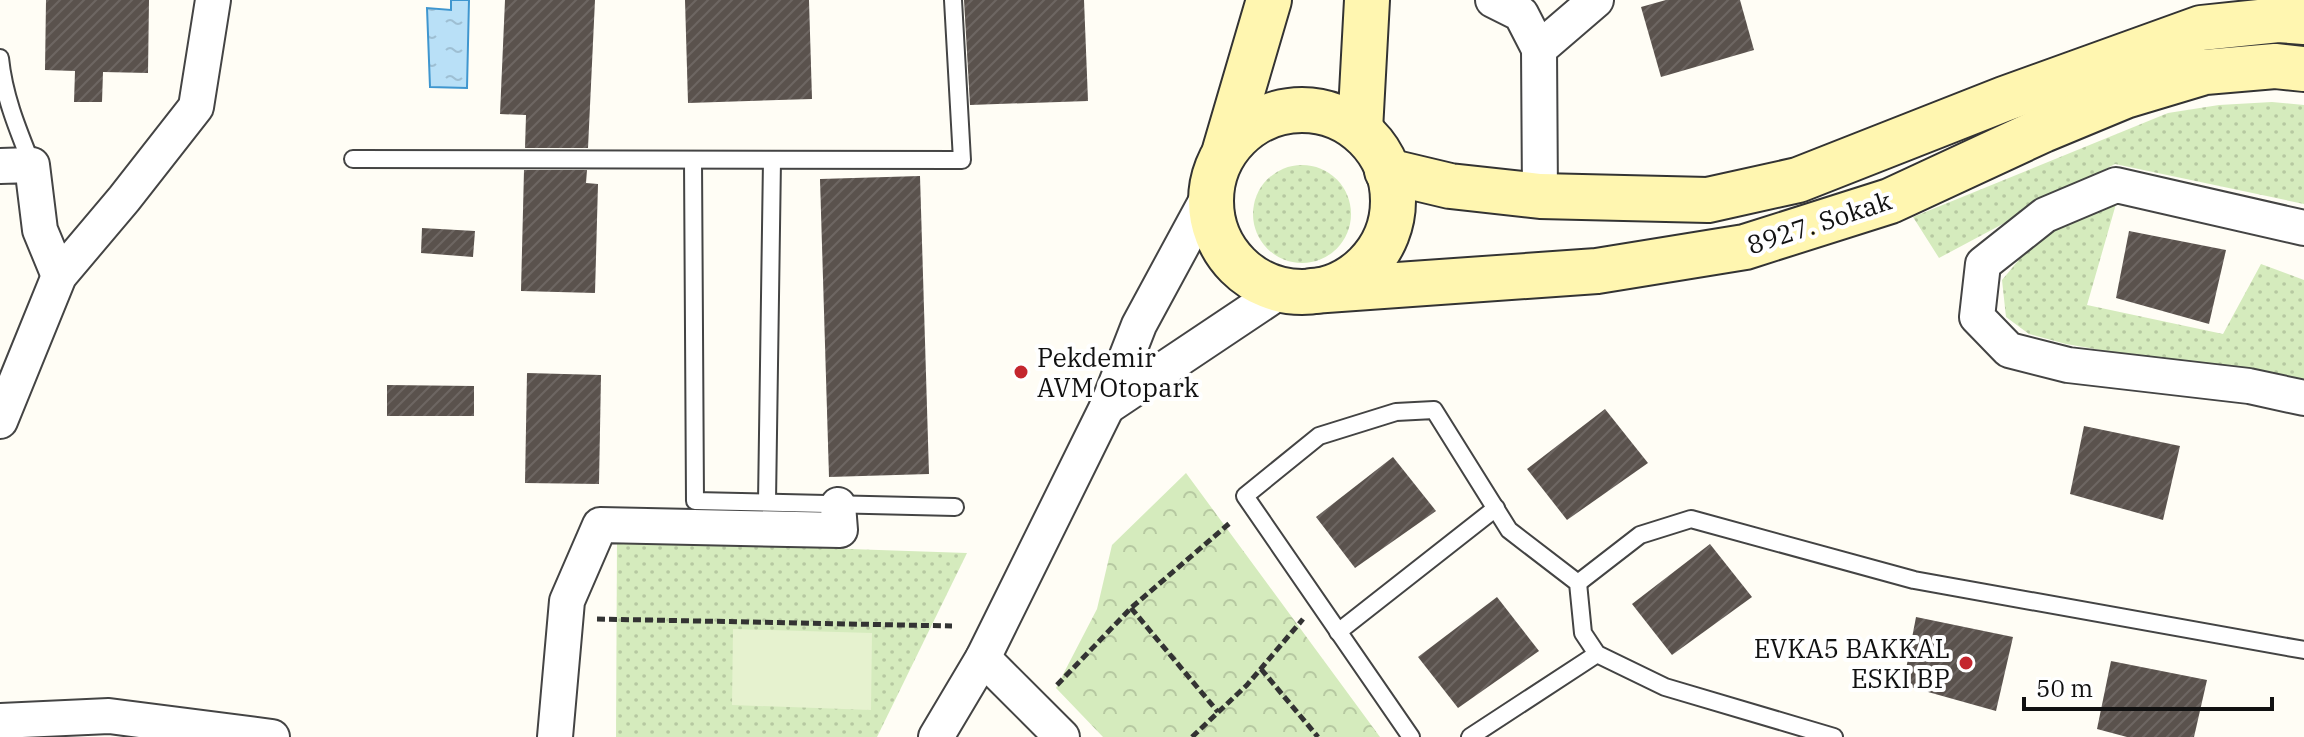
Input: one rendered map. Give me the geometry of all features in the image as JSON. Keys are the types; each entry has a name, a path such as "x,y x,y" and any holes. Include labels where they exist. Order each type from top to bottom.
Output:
{"street":[{"path":"0,421 59,276 196,107 213,0"},
{"path":"1225,150 1247,128 1274,114 1304,109 1334,115 1360,130 1380,154 1392,182 1393,213 1383,242 1365,267 1340,284 1297,290 1255,279 1232,260 1217,235 1210,206 1212,177 1225,150 1269,0"},
{"path":"1360,130 1367,0"},
{"path":"1539,49 1596,0"},
{"path":"1515,5 1539,49 1540,196"},
{"path":"2198,14 2205,72"},
{"name":"8927. Sokak","path":"1387,171 1450,186 1540,196 1708,200 1798,180 2004,99 2198,14 2304,22"},
{"name":"8927. Sokak","path":"1297,290 1597,271 1745,247 1890,201 2043,130 2125,96 2205,72 2275,66 2304,69"},
{"path":"16,166 59,276"},
{"path":"2304,228 2116,185 2045,215 1983,264 1977,317 2009,350 2068,365 2249,386 2304,398"},
{"path":"936,737 983,658 1107,407 1139,325 1211,192"},
{"path":"1107,407 1297,290"},
{"path":"555,737 567,601 600,525 840,530 838,505"},
{"path":"983,658 1062,737"},
{"path":"13,726 108,727 272,737"}],"lane":[{"path":"353,159 962,160 953,0"},
{"path":"0,58 2,80 13,119 16,166"},
{"path":"693,160 695,501 955,507"},
{"path":"767,502 772,160"},
{"path":"1411,737 1245,496 1319,436 1396,412 1434,410 1509,530 1578,583 1583,633 1597,654 1665,687 1834,737"},
{"path":"1338,632 1496,508"},
{"path":"1578,583 1640,535 1691,519 1914,580 2304,650"},
{"path":"1470,737 1597,654"}],"path":[{"path":"1057,686 1131,608 1231,522"},
{"path":"1131,608 1218,712"},
{"path":"1192,737 1261,669 1304,618"},
{"path":"566,619 952,626"},
{"path":"1261,669 1318,737"}],"green space":[{"path":"2272,102 2304,105 2304,204 2115,164 1939,258 1913,217 2168,113 2219,105"},
{"path":"1302,165 1321,169 1337,179 1347,195 1351,214 1347,233 1337,249 1321,259 1302,263 1283,259 1267,249 1257,233 1253,214 1257,195 1267,179 1283,169"},
{"path":"2116,204 2087,305 2223,334 2261,264 2304,280 2304,385 2066,344 2029,334 2006,317 2002,280 2038,237"},
{"path":"1186,473 1380,737 1103,737 1056,688 1097,609 1112,545"},
{"path":"617,541 967,553 877,737 616,737"},
{"path":"733,629 872,633 871,710 732,705"}],"water":[{"path":"451,0 469,0 467,88 430,87 427,8 451,10"}],"building":[{"path":"46,0 149,0 148,73 103,72 102,102 74,102 75,71 45,70"},
{"path":"505,0 595,0 588,148 525,148 526,115 500,114"},
{"path":"685,0 809,0 812,99 688,103"},
{"path":"964,0 1084,0 1088,101 970,105"},
{"path":"1666,0 1740,0 1754,50 1661,77 1641,7"},
{"path":"524,170 587,170 586,183 598,184 595,293 521,291"},
{"path":"920,176 929,474 829,477 820,179"},
{"path":"422,228 475,231 473,257 421,253"},
{"path":"2129,231 2226,250 2209,324 2116,298"},
{"path":"527,373 601,375 599,484 525,483"},
{"path":"387,385 474,386 474,416 387,416"},
{"path":"1605,409 1648,463 1567,520 1527,469"},
{"path":"2084,426 2180,446 2163,520 2070,494"},
{"path":"1393,457 1436,511 1355,568 1316,517"},
{"path":"1710,544 1752,597 1672,655 1632,604"},
{"path":"1497,597 1539,651 1458,708 1418,657"},
{"path":"1916,617 2013,637 1996,711 1903,685"},
{"path":"2111,661 2207,680 2194,737 2127,737 2097,729"}],"place":[{"name":"Pekdemir AVM Otopark","path":"1021,372"},
{"name":"EVKA5 BAKKAL ESKI BP","path":"1966,663"}]}
